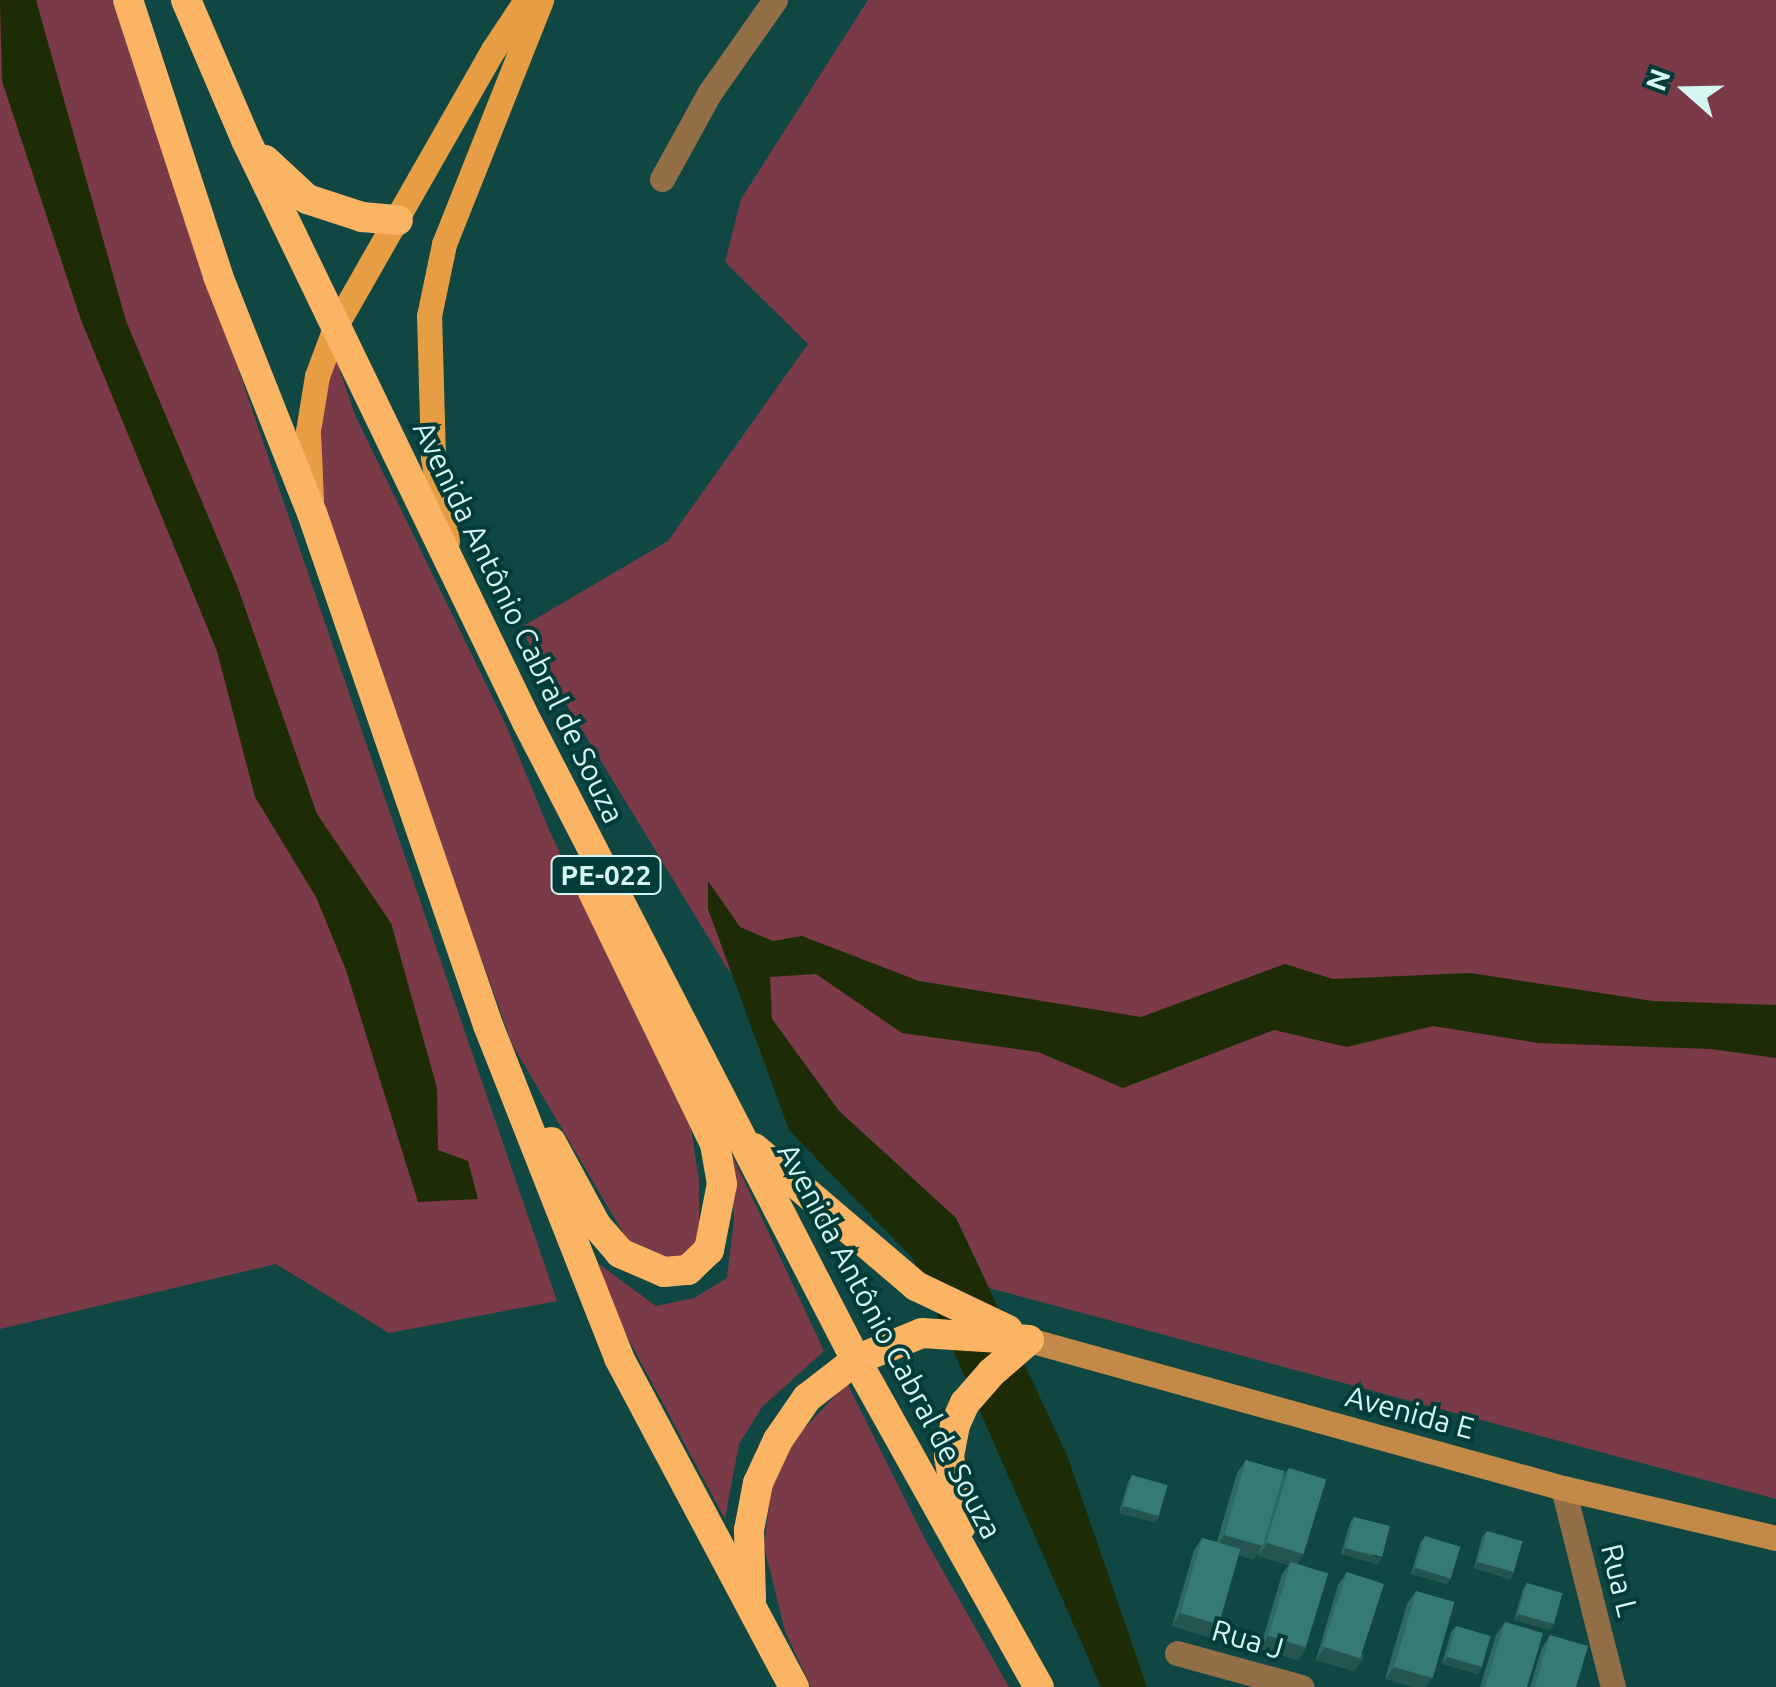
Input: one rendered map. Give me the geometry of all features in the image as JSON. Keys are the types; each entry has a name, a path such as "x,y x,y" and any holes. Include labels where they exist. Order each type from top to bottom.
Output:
{"highway":[{"path":"128,0 218,276 312,512 488,1025 618,1358 794,1687"},
{"name":"Avenida Antônio Cabral de Souza","path":"186,0 246,140 527,722 856,1360 1039,1687"},
{"path":"246,140 307,199 362,217 398,220"},
{"path":"488,1025 596,1224 620,1253 643,1267 664,1272 688,1270 709,1250 718,1222 722,1184 715,1144 556,812 527,722"},
{"path":"741,1136 916,1286 1028,1340"},
{"path":"752,1607 749,1530 758,1483 778,1440 808,1398 856,1360 922,1333 1028,1340"},
{"path":"972,1568 951,1488 949,1456 965,1403 1028,1340"}],"main road":[{"path":"312,512 308,430 316,376 336,325 493,50 526,0"},
{"path":"452,571 432,456 429,316 444,244 542,0"},
{"name":"Avenida E","path":"1028,1340 1563,1488 1776,1538"}],"street":[{"path":"662,179 710,92 775,0"},
{"name":"Rua L","path":"1563,1488 1613,1687"},
{"name":"Rua J","path":"1177,1652 1300,1687"}],"shaded area":[{"path":"0,0 112,0 557,1301 389,1333 276,1264 0,1329"},
{"path":"0,0 36,0 126,321 237,585 317,814 391,923 437,1088 438,1150 468,1161 478,1199 418,1202 346,970 316,897 255,797 217,651 81,320 2,81"},
{"path":"868,0 1776,0 1776,1499 989,1288 956,1218 839,1111 772,1019 727,968 520,628 668,541 808,344 725,262 741,199"},
{"path":"334,353 355,415 505,723 550,832 691,1129 699,1181 699,1244 681,1259 635,1253 512,1044 329,534 320,480 323,402"},
{"path":"708,881 740,927 773,941 802,936 919,981 1141,1017 1285,964 1333,979 1470,973 1653,1001 1776,1005 1776,1058 1711,1049 1538,1043 1433,1026 1347,1047 1274,1030 1123,1088 1038,1052 902,1033 816,974 770,977 772,1019 839,1111 956,1218 1067,1455 1147,1687 1101,1687 913,1259 789,1130 708,909"},
{"path":"728,1146 824,1351 762,1407 739,1444 725,1519 614,1312 599,1264 656,1306 694,1298 727,1278 734,1220"},
{"path":"847,1383 926,1541 1009,1687 811,1687 785,1631 764,1546 772,1480 799,1434"}],"building":[{"path":"1246,1460 1284,1471 1263,1546 1225,1535"},
{"path":"1289,1468 1326,1479 1303,1554 1266,1543"},
{"path":"1132,1475 1168,1485 1159,1516 1123,1506"},
{"path":"1354,1517 1390,1526 1382,1557 1346,1548"},
{"path":"1487,1531 1523,1541 1514,1572 1478,1562"},
{"path":"1425,1536 1460,1547 1451,1578 1415,1568"},
{"path":"1202,1538 1240,1549 1219,1624 1181,1613"},
{"path":"1291,1562 1328,1573 1306,1647 1268,1636"},
{"path":"1347,1572 1384,1584 1360,1658 1323,1646"},
{"path":"1527,1583 1563,1593 1554,1624 1518,1614"},
{"path":"1416,1591 1454,1602 1433,1678 1394,1667"},
{"path":"1505,1622 1543,1633 1527,1687 1485,1687"},
{"path":"1456,1626 1491,1636 1482,1667 1447,1657"},
{"path":"1550,1635 1588,1646 1576,1687 1535,1687"}]}
